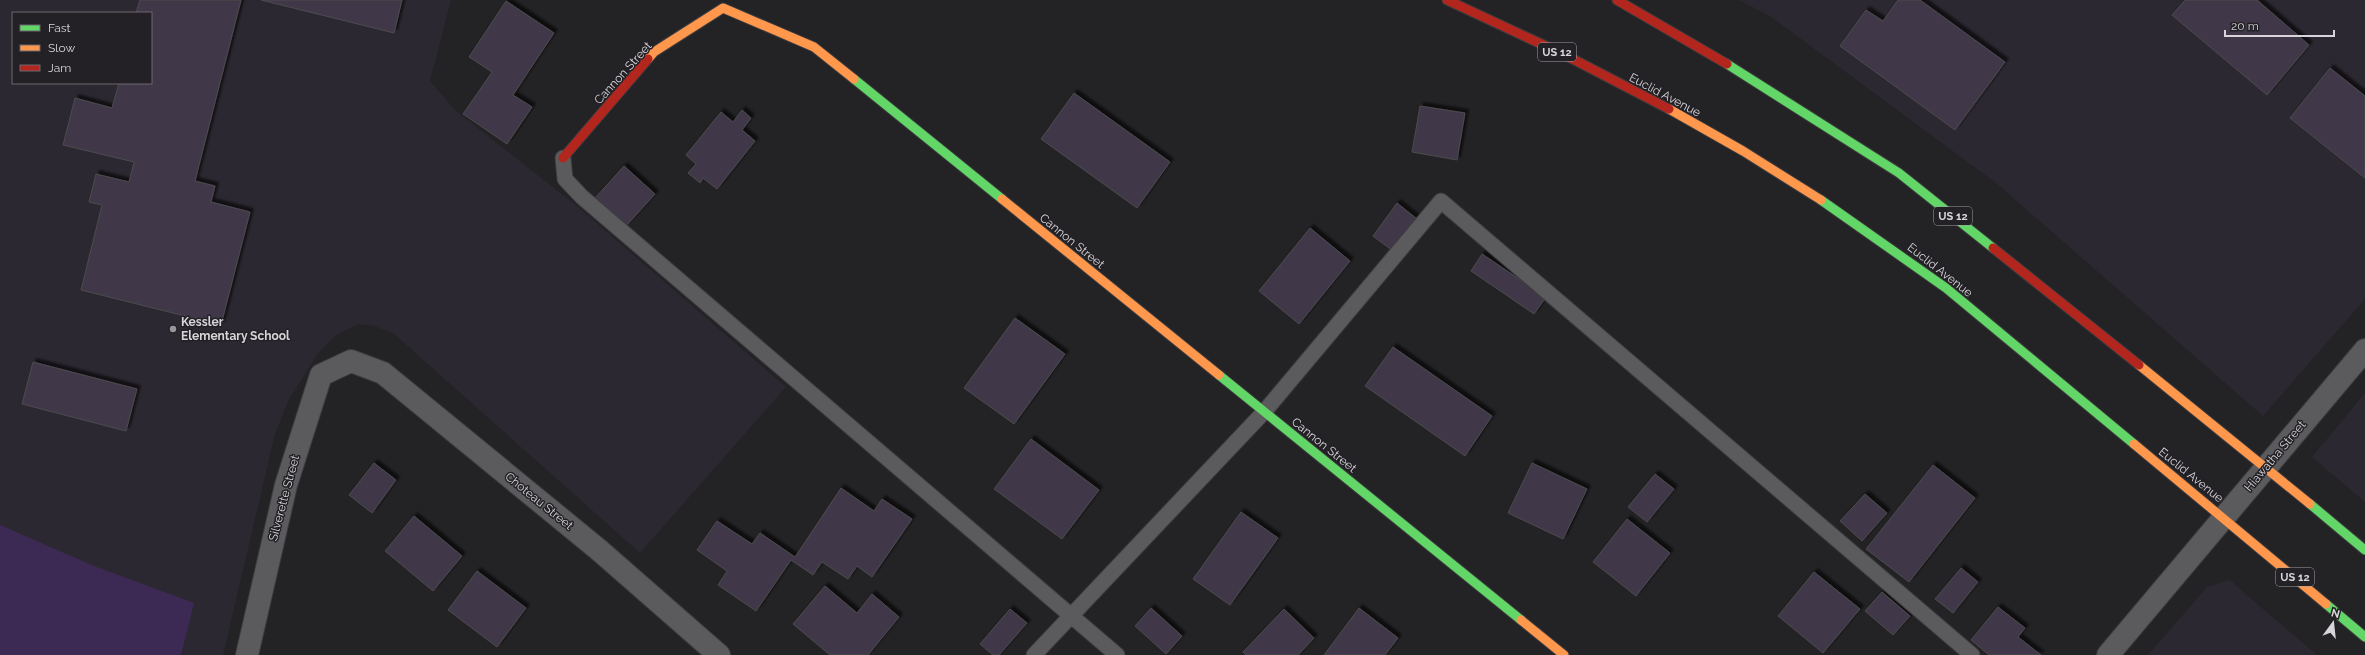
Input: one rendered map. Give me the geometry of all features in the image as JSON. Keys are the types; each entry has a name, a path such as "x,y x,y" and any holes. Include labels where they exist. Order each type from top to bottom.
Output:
{"main road":[{"name":"Euclid Avenue","path":"1447,0 1512,28 1664,107 1756,158 1835,208 1911,261 2224,518 2365,637"},
{"name":"US 12","path":"1617,0 1711,54 1899,173 2265,466 2365,550"},
{"name":"Cannon Street","path":"563,158 654,52 723,8 814,46 1564,655"}],"street":[{"name":"Hiawatha Street","path":"2108,655 2224,518 2265,466 2365,350"},
{"name":"Silverette Street","path":"247,655 286,484 321,375 351,361"},
{"name":"Choteau Street","path":"351,361 383,373 598,550 719,655"}],"lane":[{"path":"563,158 565,179 582,197 1117,655"},
{"path":"1034,655 1264,412 1441,201 1972,655"}],"shaded area":[{"name":"Kessler Elementary School","path":"0,0 451,0 430,81 455,110 578,207 786,387 640,553 393,333 374,326 358,324 336,335 317,355 289,399 275,434 223,655 0,655"},
{"path":"1739,0 2365,0 2365,299 2263,416 1996,183 1770,16"},
{"path":"2365,393 2365,502 2312,457"},
{"path":"0,525 94,566 194,603 181,655 0,655"},
{"path":"2230,580 2317,655 2148,655 2207,587"}],"building":[{"path":"140,0 241,0 195,181 215,186 211,202 250,212 221,325 81,290 102,205 89,202 96,174 129,182 134,162 63,145 75,98 112,108 119,84 152,84 152,12 136,12"},
{"path":"261,0 402,0 394,33"},
{"path":"1898,0 1920,0 2005,62 1955,130 1840,46 1866,10 1883,21"},
{"path":"2185,0 2257,0 2309,45 2267,95 2172,15"},
{"path":"506,1 554,33 513,95 532,107 507,144 463,114 492,72 469,57"},
{"path":"2330,68 2365,96 2365,178 2290,118"},
{"path":"1074,93 1170,162 1137,208 1041,139"},
{"path":"1420,106 1465,113 1457,160 1412,152"},
{"path":"742,110 751,118 742,130 755,141 717,189 703,178 700,183 688,173 696,164 686,155 721,112 733,122"},
{"path":"624,166 655,194 626,226 595,198"},
{"path":"1397,203 1417,219 1393,251 1373,236"},
{"path":"1310,228 1350,261 1299,324 1259,291"},
{"path":"1482,254 1546,297 1534,314 1471,271"},
{"path":"1015,318 1065,354 1014,424 964,388"},
{"path":"1393,347 1492,416 1465,456 1365,386"},
{"path":"33,362 137,389 126,431 22,404"},
{"path":"1031,439 1099,490 1062,539 994,489"},
{"path":"374,463 396,480 372,513 349,495"},
{"path":"1532,463 1587,489 1563,539 1508,513"},
{"path":"1933,465 1975,498 1909,582 1866,549"},
{"path":"1655,474 1674,489 1647,522 1628,507"},
{"path":"841,488 874,511 882,499 912,519 872,577 857,566 848,579 822,562 813,575 791,560 756,611 718,585 727,571 697,550 717,521 752,544 760,533 795,557"},
{"path":"1865,494 1887,513 1862,541 1840,521"},
{"path":"1241,512 1278,538 1230,605 1193,579"},
{"path":"414,516 462,556 433,591 385,551"},
{"path":"1627,519 1670,553 1636,596 1593,562"},
{"path":"1961,568 1978,582 1953,613 1935,599"},
{"path":"477,571 526,608 497,647 448,610"},
{"path":"1814,572 1860,609 1823,653 1778,616"},
{"path":"825,586 857,613 872,594 899,617 868,655 830,655 793,624"},
{"path":"1882,592 1910,616 1893,635 1865,611"},
{"path":"1998,607 2025,628 2018,637 2041,655 1989,655 1971,640"},
{"path":"1151,608 1182,636 1166,654 1135,626"},
{"path":"1359,608 1398,638 1385,655 1324,655"},
{"path":"1010,609 1027,623 999,655 993,655 980,644"},
{"path":"1284,609 1314,638 1298,655 1246,655 1243,652"}],"traffic: fast":[{"path":"1727,64 1899,173 1993,248"},
{"path":"854,79 1002,199"},
{"path":"1821,200 1946,288 2134,444"},
{"path":"1219,375 1521,620"},
{"path":"2310,504 2365,550"},
{"path":"2326,604 2365,637"}],"traffic: slow":[{"path":"648,59 654,52 723,8 814,47 854,79"},
{"path":"1669,109 1743,151 1821,200"},
{"path":"1002,199 1219,375"},
{"path":"2139,365 2310,504"},
{"path":"2134,444 2326,604"},
{"path":"1521,620 1564,655"}],"traffic: jam":[{"path":"1447,0 1567,56 1669,109"},
{"path":"1617,0 1727,64"},
{"path":"563,158 648,59"},
{"path":"1993,248 2139,365"}],"place":[{"name":"Kessler Elementary School","path":"173,329"}]}
